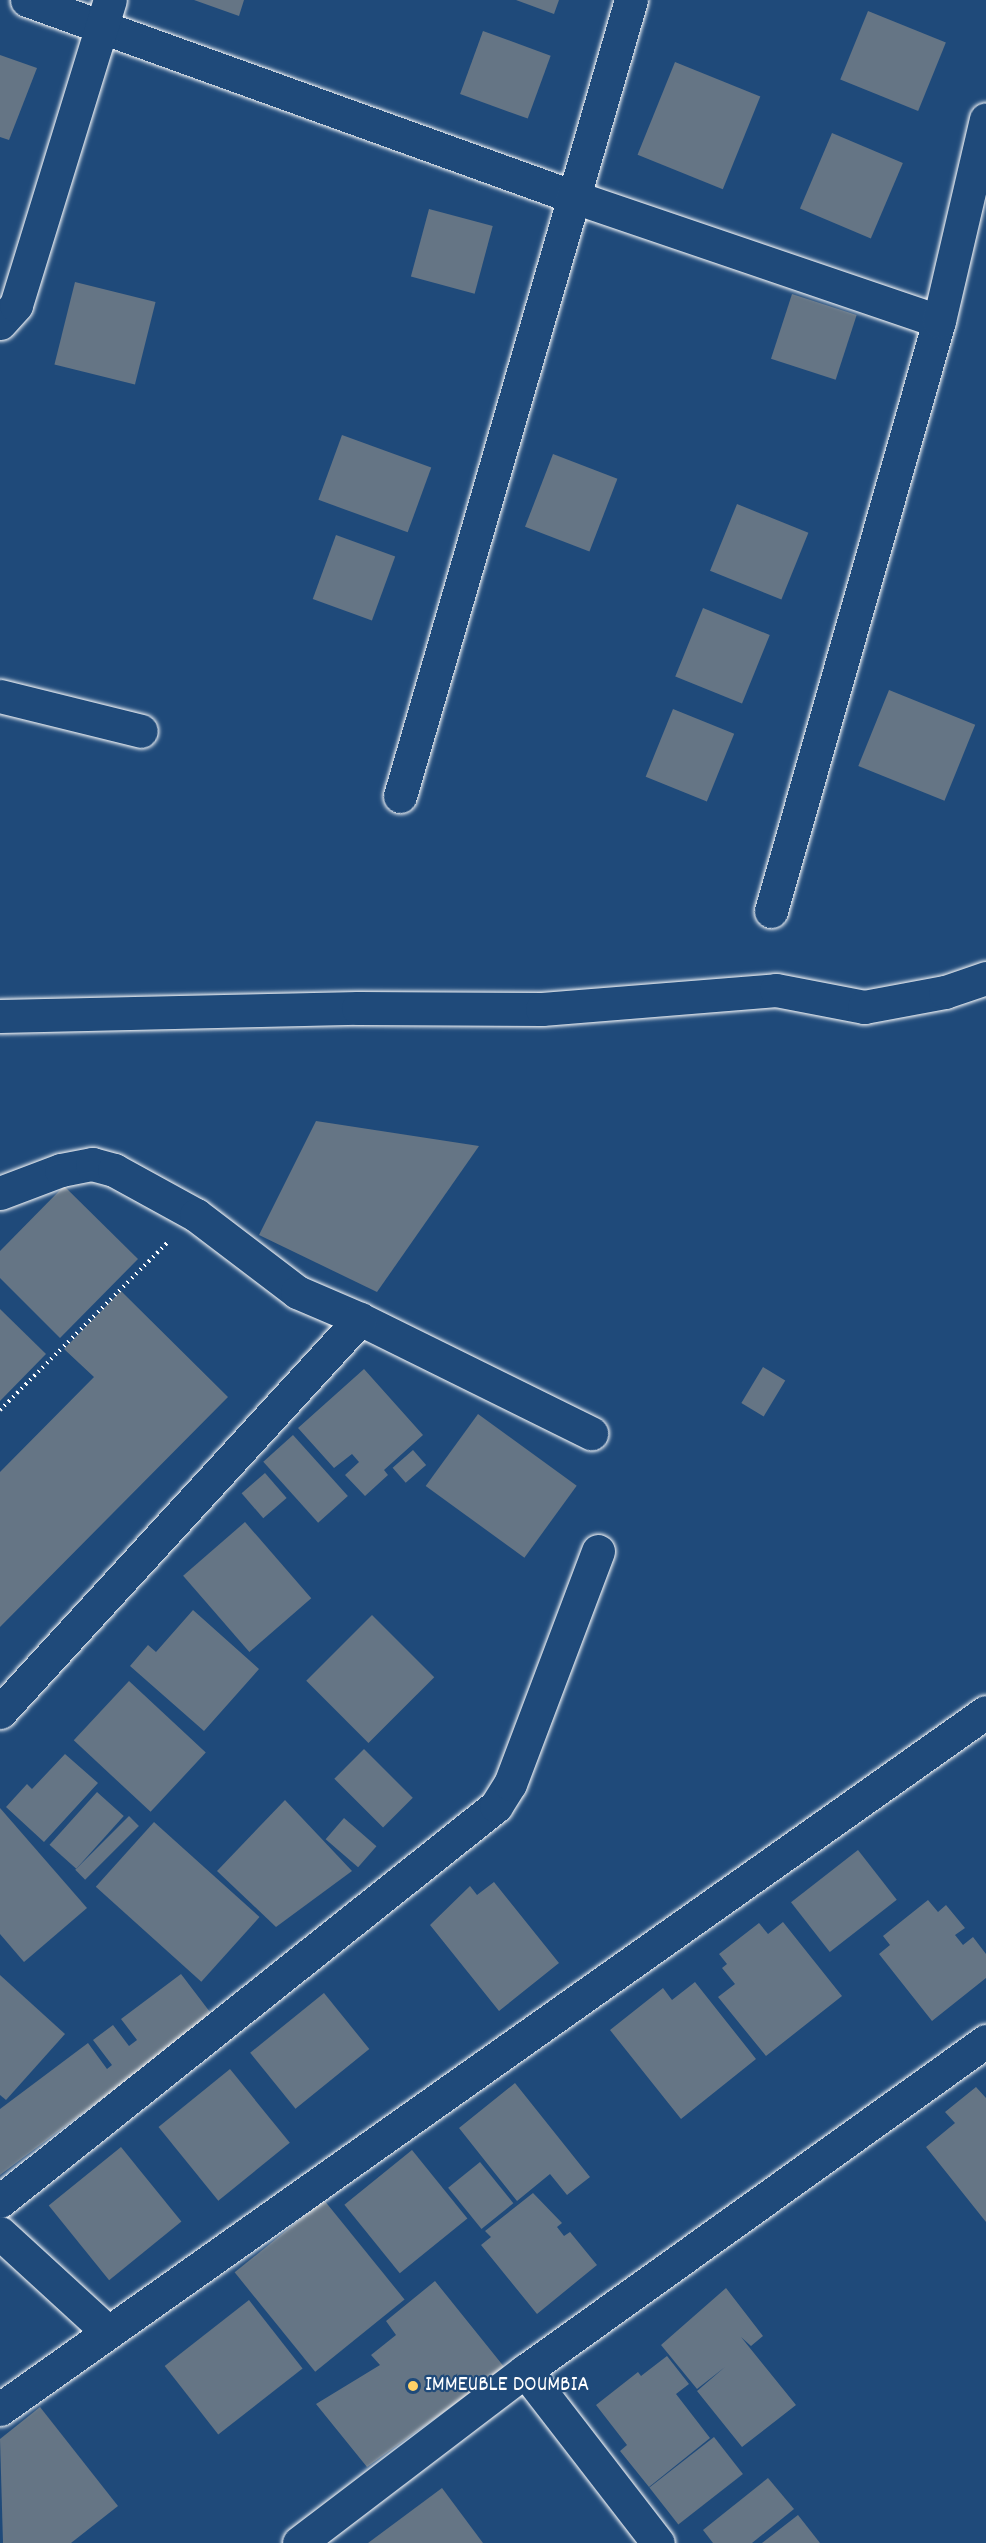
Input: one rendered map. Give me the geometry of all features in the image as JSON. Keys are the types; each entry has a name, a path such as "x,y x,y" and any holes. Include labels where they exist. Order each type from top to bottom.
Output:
{"street":[{"path":"27,0 107,13 573,197 939,321"},
{"path":"400,796 631,0"},
{"path":"0,323 16,305 107,13"},
{"path":"771,911 939,321 986,119"},
{"path":"0,696 141,731"},
{"path":"0,1016 358,1008 542,1009 776,990 864,1007 945,992 986,978"},
{"path":"0,1193 61,1170 92,1164 114,1170 196,1215 297,1292 360,1319 591,1433"},
{"path":"0,1712 360,1319"},
{"path":"0,2201 496,1806 510,1784 598,1551"},
{"path":"0,2409 107,2331 986,1712"},
{"path":"309,2540 525,2371 986,2041"},
{"path":"0,2233 107,2331"},
{"path":"525,2371 658,2543"}],"path":[{"path":"0,1410 196,1215"}],"building":[{"path":"194,0 244,0 239,16"},
{"path":"516,0 559,0 554,14"},
{"path":"868,11 946,42 918,111 840,80"},
{"path":"483,31 551,56 528,119 460,94"},
{"path":"0,55 37,68 9,140 0,137"},
{"path":"675,62 760,96 723,189 638,155"},
{"path":"832,133 903,163 871,239 800,208"},
{"path":"429,209 493,226 475,294 411,277"},
{"path":"75,282 156,302 135,385 54,364"},
{"path":"792,294 857,315 836,380 771,359"},
{"path":"342,435 431,467 408,532 318,500"},
{"path":"553,454 617,479 589,552 525,527"},
{"path":"737,504 808,533 781,600 710,571"},
{"path":"336,535 395,557 372,620 313,599"},
{"path":"703,608 770,635 742,704 675,677"},
{"path":"889,690 975,725 945,801 858,766"},
{"path":"673,709 734,734 707,801 646,777"},
{"path":"316,1121 479,1146 377,1292 259,1235"},
{"path":"64,1186 138,1259 60,1338 0,1278 0,1251"},
{"path":"121,1291 228,1397 0,1627 0,1472 94,1377 64,1349"},
{"path":"0,1309 46,1354 0,1401"},
{"path":"763,1367 785,1380 764,1416 741,1403"},
{"path":"364,1369 423,1435 384,1470 388,1475 365,1496 345,1475 359,1462 352,1454 334,1468 298,1428"},
{"path":"478,1414 577,1486 524,1558 426,1486"},
{"path":"293,1435 348,1496 318,1523 263,1462"},
{"path":"413,1450 426,1465 406,1483 393,1468"},
{"path":"265,1473 287,1498 263,1518 242,1493"},
{"path":"245,1522 311,1598 249,1652 183,1576"},
{"path":"193,1610 259,1669 204,1731 130,1666 148,1645 156,1652"},
{"path":"372,1615 434,1677 368,1743 306,1681"},
{"path":"129,1681 206,1753 151,1812 74,1740"},
{"path":"364,1749 413,1798 383,1827 334,1779"},
{"path":"65,1754 98,1783 44,1842 6,1807 27,1784 32,1789"},
{"path":"97,1792 124,1816 76,1869 49,1845"},
{"path":"285,1800 352,1871 276,1927 217,1871"},
{"path":"0,1808 87,1908 24,1962 0,1934"},
{"path":"129,1816 139,1826 85,1880 75,1870"},
{"path":"344,1818 376,1846 358,1867 326,1839"},
{"path":"154,1822 260,1917 201,1982 96,1887"},
{"path":"858,1850 897,1900 830,1952 791,1902"},
{"path":"494,1882 559,1963 499,2011 430,1925 470,1886 477,1895"},
{"path":"928,1900 938,1912 946,1905 965,1928 955,1935 963,1945 973,1937 986,1954 986,1978 932,2021 879,1954 890,1945 883,1936"},
{"path":"783,1922 842,1996 766,2056 718,1997 735,1984 722,1968 727,1964 719,1954 759,1923 768,1934"},
{"path":"181,1974 213,2016 0,2175 0,2109 88,2043 107,2069 112,2065 93,2040 113,2025 129,2046 137,2040 121,2019"},
{"path":"0,1975 65,2034 6,2100 0,2095"},
{"path":"695,1982 756,2059 681,2119 610,2030 663,1988 672,2000"},
{"path":"324,1993 369,2049 295,2109 250,2053"},
{"path":"230,2069 290,2143 218,2201 159,2127"},
{"path":"515,2083 590,2177 567,2195 550,2174 517,2201 459,2128"},
{"path":"976,2087 986,2098 986,2222 926,2147 955,2123 945,2112"},
{"path":"121,2147 181,2222 109,2280 49,2206"},
{"path":"412,2150 467,2218 400,2273 344,2205"},
{"path":"480,2162 513,2203 481,2229 448,2188"},
{"path":"533,2193 562,2223 557,2227 564,2236 570,2232 597,2265 537,2314 481,2245 491,2237 485,2231"},
{"path":"324,2200 405,2299 315,2372 235,2272"},
{"name":"IMMEUBLE DOUMBIA","path":"435,2281 505,2368 367,2467 316,2404 380,2365 371,2355 396,2335 386,2321"},
{"path":"726,2288 763,2336 751,2346 741,2337 796,2405 742,2447 697,2391 725,2367 697,2389 661,2345"},
{"path":"249,2300 303,2369 218,2434 165,2366"},
{"path":"667,2356 689,2384 676,2394 710,2438 649,2487 620,2451 627,2445 596,2405 638,2372 641,2376"},
{"path":"40,2407 118,2506 71,2543 3,2543 0,2439"},
{"path":"714,2437 743,2474 678,2525 649,2487"},
{"path":"768,2478 794,2509 752,2543 713,2543 703,2530"},
{"path":"442,2488 483,2543 368,2543"},
{"path":"798,2515 820,2543 762,2543"}],"place":[{"name":"IMMEUBLE DOUMBIA","path":"413,2386"}]}
